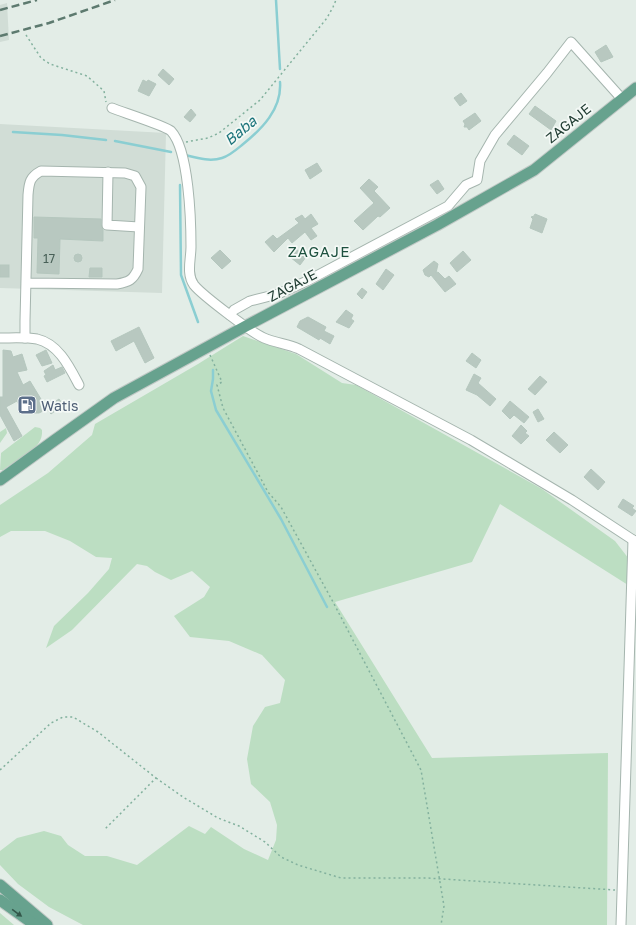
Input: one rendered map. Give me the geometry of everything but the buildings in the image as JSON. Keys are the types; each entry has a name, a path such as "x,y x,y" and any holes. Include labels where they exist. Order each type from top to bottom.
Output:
{"main road":[{"name":"ZAGAJE","path":"0,480 114,398 437,225 534,170 636,88"},
{"path":"0,885 47,925"},
{"path":"0,900 35,925"}],"street":[{"path":"230,315 234,310 250,301 278,294 448,206 466,185 477,180 480,161 495,135 571,42 622,100"},
{"path":"112,108 171,131 180,146 190,202 191,248 189,274 194,285 205,295 230,315 264,338 288,344 299,349 471,440 572,500 635,541 622,925"},
{"path":"25,338 26,283 28,195 29,184 33,175 41,171 108,172 124,173 135,176 141,187 138,269 135,276 128,282 117,284 26,283"},
{"path":"108,172 107,225 139,227"},
{"path":"0,338 25,338 38,340 50,345 69,365 80,385"}],"path":[{"path":"180,146 185,142 208,138 219,133 260,100 327,18 334,7 336,0"},
{"path":"26,35 41,58 50,64 87,76 104,91 106,103 112,108"},
{"path":"208,348 222,382 216,385 223,408 268,492 281,507 322,581 421,770 444,906 441,925"},
{"path":"0,770 51,723 63,717 73,717 98,732 156,778 183,797 218,818 239,826 265,842 281,857 298,866 341,878 439,878 622,890"},
{"path":"105,829 156,778"}],"shaded area":[{"path":"7,3 9,40 0,42 0,5"},
{"path":"0,124 166,133 162,293 0,288"}],"green space":[{"path":"243,336 296,354 342,383 356,385 542,489 615,541 629,559 628,585 500,504 472,562 335,602 432,758 608,753 607,925 83,925 49,907 18,884 0,865 0,851 17,838 44,831 61,836 68,845 85,856 107,856 137,865 189,826 205,834 211,827 244,849 268,860 276,840 277,825 270,802 251,784 247,759 253,726 265,707 280,703 285,680 262,655 229,641 190,637 174,616 204,597 210,587 192,571 171,580 147,566 137,564 72,630 46,648 54,626 88,593 109,569 112,558 96,557 70,541 45,531 11,531 0,537 0,505 48,473 92,435 95,424"},
{"path":"35,427 42,430 39,443 34,449 3,470 0,470 1,453"},
{"path":"6,428 7,433 0,443 0,432"},
{"path":"0,913 14,925 0,925"}],"waterway":[{"name":"Baba","path":"276,0 280,69"},
{"name":"Baba","path":"185,155 213,160 225,157 235,151 257,132 269,118 278,101 280,82"},
{"name":"Baba","path":"13,132 62,135 106,140"},
{"name":"Baba","path":"115,141 171,152"},
{"path":"180,185 181,275 198,322"},
{"path":"213,370 211,391 216,410 281,519 327,607"}],"railway":[{"path":"0,10 37,0"},
{"path":"0,36 49,23 115,0"}],"place":[{"name":"Watis","path":"27,405"}],"district":[{"name":"ZAGAJE","path":"319,251"}]}
